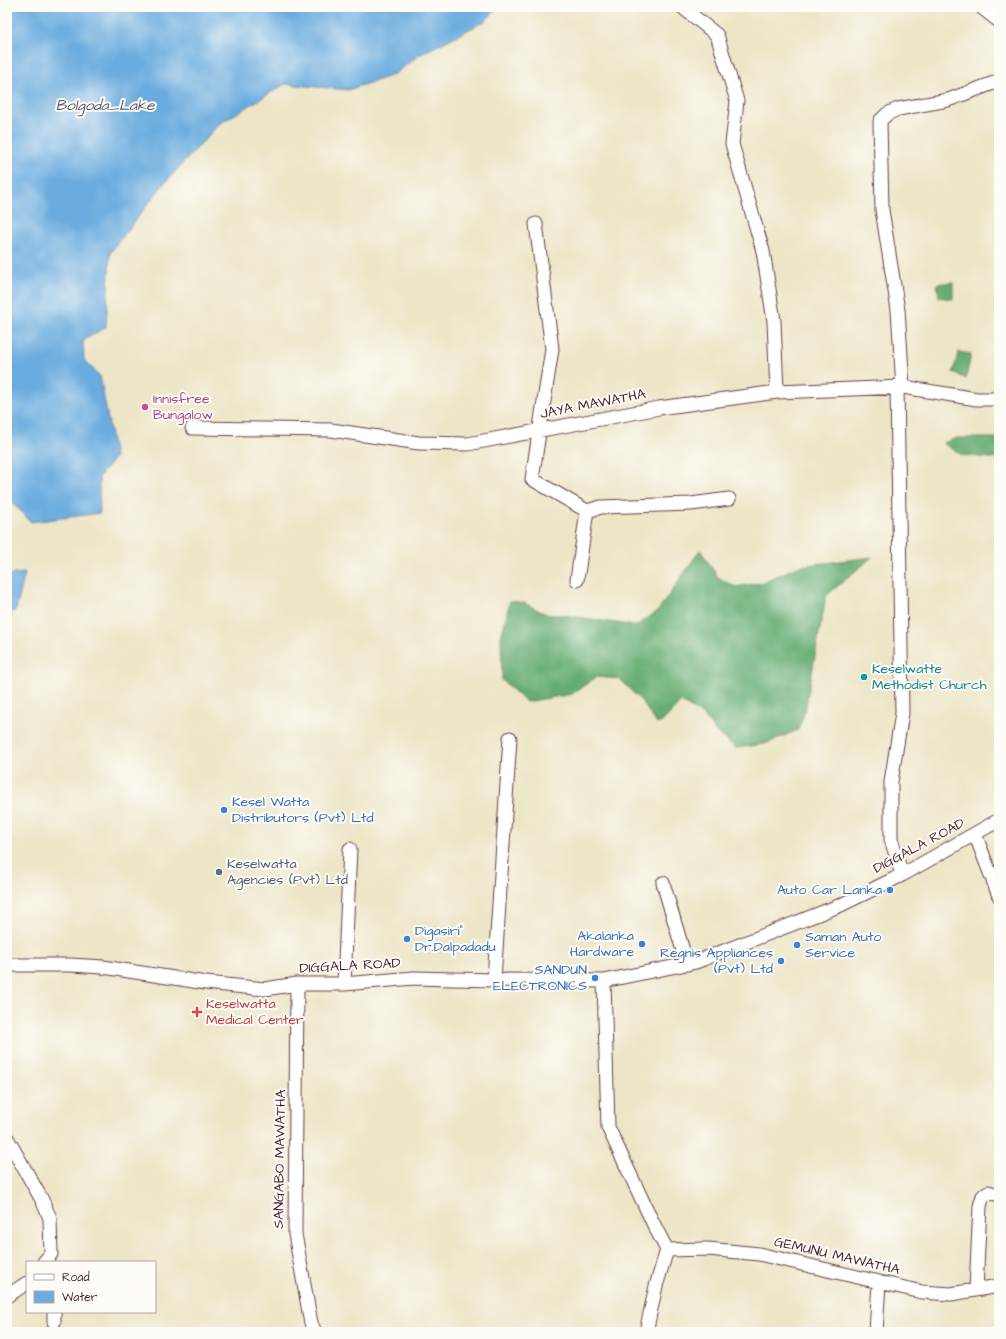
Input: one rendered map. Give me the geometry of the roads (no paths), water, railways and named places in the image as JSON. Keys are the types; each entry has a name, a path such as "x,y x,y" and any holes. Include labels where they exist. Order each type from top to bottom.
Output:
{"street":[{"path":"682,7 718,35 737,101 732,144 762,251 774,321 777,392"},
{"path":"981,7 999,21"},
{"path":"902,875 891,839 892,782 902,713 900,386 898,310 882,210 880,121 887,114 898,109 948,100 999,81"},
{"path":"536,224 552,349 541,430 532,479 587,511 601,507 691,504 729,499"},
{"name":"JAYA MAWATHA","path":"192,428 331,430 419,443 468,444 659,408 777,392 900,386 977,399 999,400"},
{"path":"577,580 587,511"},
{"path":"494,980 510,738"},
{"name":"DIGGALA ROAD","path":"7,965 71,965 103,967 206,983 265,989 297,984 344,984 414,978 604,981 696,962 840,905 902,875 999,820"},
{"path":"975,834 999,896"},
{"path":"344,984 350,849"},
{"path":"663,882 687,964"},
{"path":"604,981 608,1127 653,1223 668,1250 656,1286 646,1332"},
{"name":"SANGABO MAWATHA","path":"297,984 294,1234 311,1323 316,1332"},
{"path":"7,1138 42,1200 50,1218 49,1260"},
{"path":"976,1290 980,1206 983,1196 988,1192 999,1195"},
{"name":"GEMUNU MAWATHA","path":"668,1250 708,1249 759,1254 922,1292 951,1294 999,1286"},
{"path":"876,1332 879,1282"},
{"path":"7,1296 26,1284"}],"water":[{"name":"Bolgoda_Lake","path":"7,7 499,7 485,21 419,55 393,75 348,90 285,84 219,124 162,186 110,253 106,327 83,341 84,360 100,376 115,457 99,477 100,513 31,522 7,497"},
{"path":"25,573 16,610 7,615 7,575"}],"place":[{"name":"Innisfree Bungalow","path":"145,407"},
{"name":"Keselwatte Methodist Church","path":"864,677"},
{"name":"Kesel Watta Distributors (Pvt) Ltd","path":"224,810"},
{"name":"Keselwatta Agencies (Pvt) Ltd","path":"219,872"},
{"name":"Auto Car Lanka","path":"890,890"},
{"name":"Digasiri\" Dr.Dalpadadu","path":"407,939"},
{"name":"Akalanka Hardware","path":"642,944"},
{"name":"Saman Auto Service","path":"797,945"},
{"name":"Regnis Appliances (Pvt) Ltd","path":"781,961"},
{"name":"SANDUN ELECTRONICS","path":"595,978"},
{"name":"Keselwatta Medical Center","path":"197,1012"}]}
